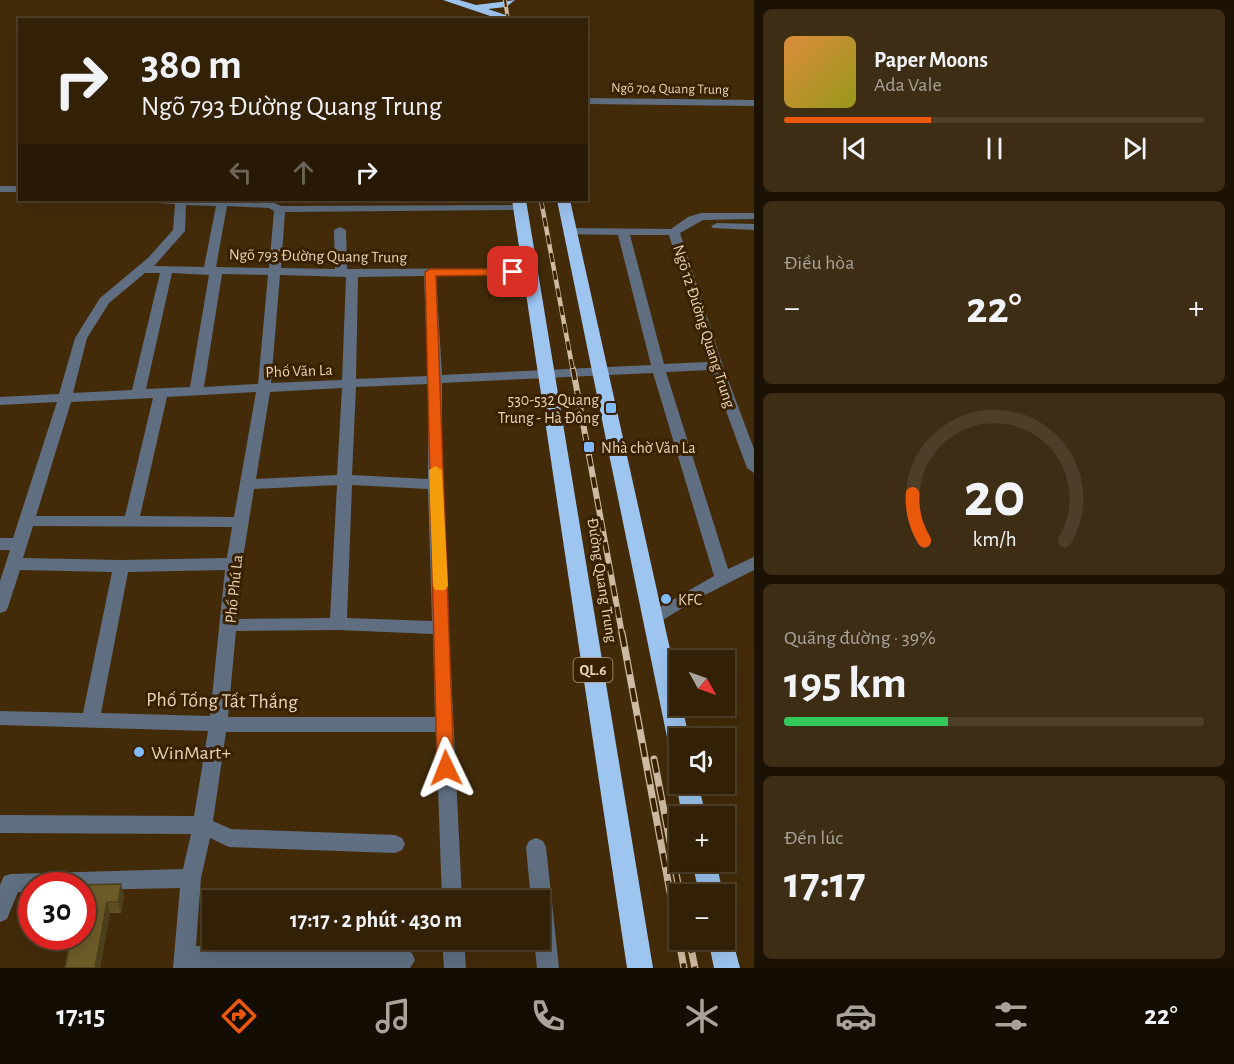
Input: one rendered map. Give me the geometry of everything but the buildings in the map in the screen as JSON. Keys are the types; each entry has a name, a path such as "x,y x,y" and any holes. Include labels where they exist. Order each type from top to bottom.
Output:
{"highway":[{"path":"448,0 496,17 512,0"},
{"path":"460,4 490,7 512,0"},
{"path":"512,0 520,18"},
{"path":"460,4 479,12 485,18"},
{"path":"562,201 676,728"},
{"name":"Đường Quang Trung","path":"519,203 640,968"},
{"path":"723,950 727,968"}],"street":[{"name":"Ngõ 704 Quang Trung","path":"588,101 754,103"},
{"path":"0,189 18,189"},
{"path":"170,201 271,205 280,209 354,204 519,203"},
{"path":"0,607 65,398 81,338 104,301 142,269 179,231 181,202"},
{"path":"196,391 222,203"},
{"name":"Phố Phú La","path":"184,962 191,878 204,825 218,724 230,625 234,564 264,388 280,209"},
{"path":"684,221 702,216 754,216"},
{"path":"684,221 705,226 754,226"},
{"name":"Ngõ 12 Đường Quang Trung","path":"684,221 674,232 716,366 754,468"},
{"path":"338,624 349,384 346,273 340,230"},
{"path":"569,231 674,232"},
{"path":"623,232 658,368 723,579"},
{"name":"Ngõ 793 Đường Quang Trung","path":"142,269 346,273 530,272"},
{"path":"138,394 167,270"},
{"path":"430,272 435,380 435,484 452,890"},
{"name":"Phố Văn La","path":"0,401 435,380 599,369 716,366"},
{"path":"131,522 161,393"},
{"path":"248,484 344,480 435,484"},
{"path":"25,521 241,522"},
{"path":"0,544 18,544"},
{"path":"652,619 689,596 754,563"},
{"path":"12,564 121,566 234,564"},
{"path":"91,719 121,566"},
{"path":"230,625 338,624 442,628"},
{"name":"Phố Tống Tất Thắng","path":"0,718 218,724 444,725"},
{"path":"0,824 204,825 228,838 395,844"},
{"path":"536,847 548,968"},
{"path":"0,912 11,883 191,878"},
{"path":"454,950 455,968"},
{"path":"184,962 404,960"}],"railway":[{"path":"505,0 508,18"},
{"path":"541,201 573,371"},
{"path":"573,369 622,634"},
{"path":"622,633 684,968"},
{"path":"654,759 678,884"},
{"path":"691,950 695,968"}],"slow traffic":[{"path":"435,470 440,586"}],"place":[{"name":"530-532 Quang Trung - Hà Đông","path":"611,408"},
{"name":"Nhà chờ Văn La","path":"589,447"},
{"name":"KFC","path":"666,599"},
{"name":"WinMart+","path":"139,752"}],"route":[{"path":"446,768 435,484 435,380 430,272 513,272"}]}
